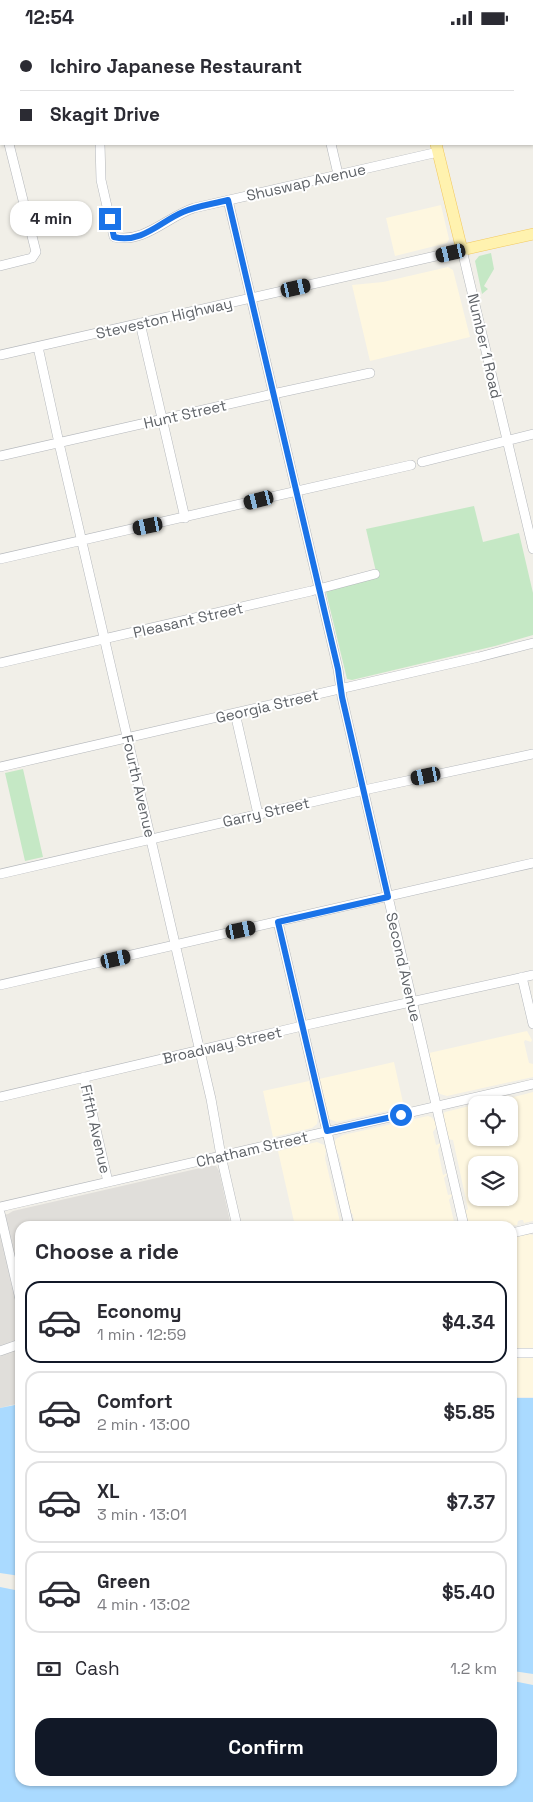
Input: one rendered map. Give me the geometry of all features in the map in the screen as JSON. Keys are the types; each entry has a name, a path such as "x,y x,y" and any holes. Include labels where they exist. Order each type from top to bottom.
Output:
{"main road":[{"name":"Number 1 Road","path":"437,148 462,250"},
{"name":"Steveston Highway","path":"462,250 533,234"}],"street":[{"path":"0,266 32,258 36,252 9,145"},
{"name":"Shuswap Avenue","path":"100,145 102,185 114,237 120,238 154,230 186,210 338,174 437,148"},
{"path":"331,145 338,174"},
{"name":"Second Avenue","path":"228,200 463,1221"},
{"name":"Steveston Highway","path":"0,355 462,250"},
{"name":"Number 1 Road","path":"462,250 533,549"},
{"path":"140,323 185,518"},
{"name":"Fourth Avenue","path":"38,347 211,1099 221,1156 236,1221"},
{"name":"Hunt Street","path":"0,456 370,373"},
{"path":"422,462 533,434"},
{"path":"0,559 411,465"},
{"name":"Pleasant Street","path":"0,663 375,575"},
{"name":"Georgia Street","path":"0,767 533,643"},
{"path":"235,713 258,814"},
{"name":"Garry Street","path":"0,874 533,753"},
{"path":"0,985 533,863"},
{"path":"278,922 348,1221"},
{"name":"Broadway Street","path":"0,1097 302,1026 533,975"},
{"path":"522,977 533,1024"},
{"name":"Fifth Avenue","path":"84,1077 108,1182"},
{"name":"Chatham Street","path":"0,1207 533,1084"},
{"path":"0,1213 15,1278"},
{"path":"517,1232 533,1228"},
{"path":"0,1351 15,1346"},
{"path":"517,1353 533,1353"}],"shaded area":[{"path":"441,205 449,239 447,243 395,256 386,218"},
{"path":"448,267 453,270 470,337 370,361 352,285 383,282"},
{"path":"527,1031 532,1040 531,1042 525,1040 524,1042 529,1063 533,1064 533,1077 447,1096 437,1091 429,1053"},
{"path":"394,1062 404,1107 337,1122 329,1119 319,1079"},
{"path":"309,1081 318,1117 317,1124 312,1128 273,1137 263,1091"},
{"path":"533,1092 533,1221 524,1223 521,1220 518,1221 517,1225 517,1221 465,1221 463,1209 468,1209 453,1140 447,1139 442,1117 445,1112 468,1106 468,1146 518,1146 518,1096"},
{"path":"428,1116 431,1117 437,1126 433,1132 436,1145 441,1143 438,1150 443,1175 448,1173 444,1178 448,1195 453,1194 449,1200 454,1221 354,1221 353,1215 349,1210 345,1191 346,1185 339,1155 334,1143 336,1139 343,1135"},
{"path":"317,1142 324,1145 326,1150 325,1158 340,1221 294,1221 278,1151"},
{"path":"209,1166 216,1166 219,1171 230,1221 15,1221 15,1342 0,1347 0,1216 13,1211"},
{"path":"533,1235 533,1349 517,1349 517,1236"},
{"path":"15,1350 15,1404 0,1408 0,1354"},
{"path":"517,1358 533,1358 533,1397 517,1397"}],"green space":[{"path":"491,253 494,269 484,286 488,289 482,294 475,261 479,256"},
{"path":"474,506 483,542 519,533 533,593 533,635 495,646 352,680 347,679 325,588 377,576 366,529"},
{"path":"23,769 43,857 25,861 5,773"}],"water":[{"path":"517,1398 533,1398 533,1674 517,1672"},
{"path":"15,1405 15,1575 0,1573 0,1408"},
{"path":"0,1587 15,1590 15,1786 517,1786 517,1682 533,1685 533,1802 0,1802"}],"route":[{"path":"110,219 114,237 125,238 154,230 186,210 228,200 338,669 342,697 388,897 278,922 327,1131 401,1115"}]}
